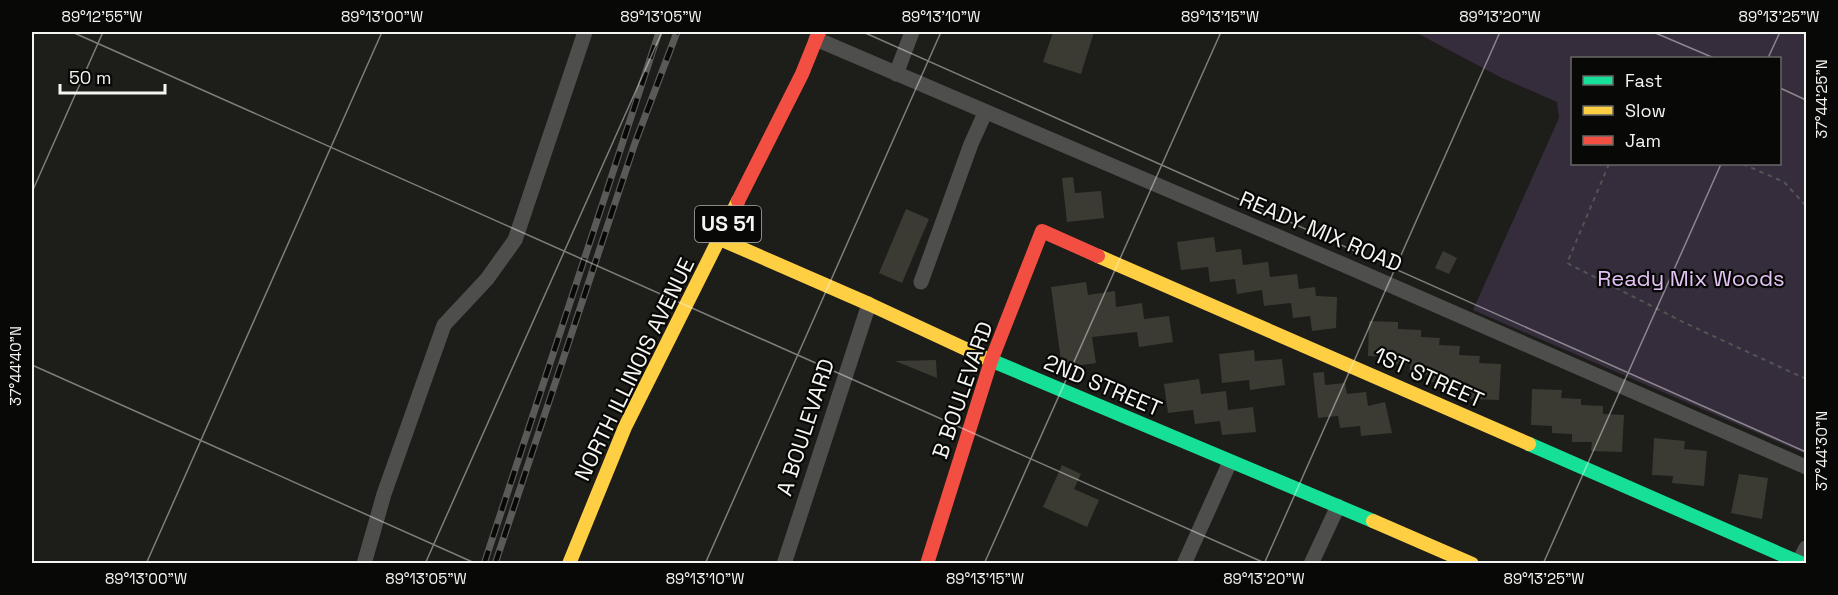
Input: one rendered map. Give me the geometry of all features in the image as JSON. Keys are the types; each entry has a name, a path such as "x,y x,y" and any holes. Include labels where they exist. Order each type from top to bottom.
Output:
{"street":[{"path":"364,564 384,494 444,325 488,279 515,240 585,32"},
{"path":"896,74 912,32"},
{"name":"READY MIX ROAD","path":"818,35 896,74 1342,264 1806,466"},
{"name":"NORTH ILLINOIS AVENUE","path":"569,564 625,427 802,74 818,35"},
{"path":"921,282 971,144 985,112"},
{"name":"B BOULEVARD","path":"927,564 991,361 1042,231"},
{"name":"1ST STREET","path":"1042,231 1800,563"},
{"name":"2ND STREET","path":"720,239 869,304 991,361 1338,506 1442,557 1472,564"},
{"name":"A BOULEVARD","path":"784,564 869,304"},
{"path":"1184,564 1230,462"},
{"path":"1311,564 1338,506"},
{"path":"1800,563 1806,548"}],"path":[{"path":"1609,165 1567,263 1685,323 1806,379"},
{"path":"1745,165 1784,182 1806,206"}],"green space":[{"name":"Ready Mix Woods","path":"1415,32 1806,32 1806,454 1473,310 1559,118 1557,102 1500,77"}],"building":[{"path":"1053,32 1094,32 1081,74 1043,62"},
{"path":"1073,177 1075,193 1101,191 1104,218 1067,222 1062,178"},
{"path":"906,209 929,219 902,283 879,273"},
{"path":"1214,237 1216,252 1241,249 1243,265 1268,262 1270,277 1297,274 1299,289 1315,287 1316,296 1337,297 1336,328 1312,331 1310,316 1293,318 1291,303 1264,306 1262,290 1237,294 1235,279 1210,282 1208,267 1181,270 1177,242"},
{"path":"1443,251 1457,258 1449,274 1435,268"},
{"path":"1086,282 1088,295 1115,291 1116,307 1142,303 1144,319 1169,316 1173,342 1139,347 1137,332 1092,337 1096,363 1062,368 1051,287"},
{"path":"1369,321 1398,322 1398,329 1421,330 1421,337 1440,338 1439,345 1460,346 1459,355 1480,356 1479,363 1501,364 1499,400 1470,399 1470,390 1449,390 1450,383 1429,382 1429,375 1409,374 1410,364 1391,365 1390,357 1368,356"},
{"path":"1254,350 1255,361 1282,359 1285,385 1250,390 1249,380 1222,383 1219,354"},
{"path":"936,360 937,378 895,361"},
{"path":"1324,372 1325,385 1345,383 1347,394 1366,392 1368,406 1385,402 1392,433 1361,436 1360,426 1340,428 1338,416 1318,418 1313,373"},
{"path":"1199,379 1201,394 1226,391 1228,410 1253,407 1256,432 1222,435 1220,421 1195,424 1193,410 1168,413 1164,384"},
{"path":"1532,389 1562,390 1561,398 1581,399 1581,405 1603,406 1603,414 1624,415 1622,452 1591,451 1592,442 1572,442 1572,434 1552,433 1552,426 1531,425"},
{"path":"1654,438 1685,441 1684,449 1707,451 1704,486 1672,483 1673,476 1652,475"},
{"path":"1062,465 1081,474 1074,489 1099,500 1087,527 1043,507"},
{"path":"1739,474 1768,478 1762,519 1731,513"}],"railway":[{"path":"484,564 659,32"},
{"path":"495,564 635,143 677,32"}],"traffic: fast":[{"path":"983,357 1373,521"},
{"path":"1529,444 1803,564"}],"traffic: slow":[{"path":"569,564 625,427 738,201"},
{"path":"720,239 983,357"},
{"path":"1098,256 1529,444"},
{"path":"1373,521 1472,564"}],"traffic: jam":[{"path":"738,201 802,74 819,32"},
{"path":"927,564 991,361 1042,231 1098,256"}]}
